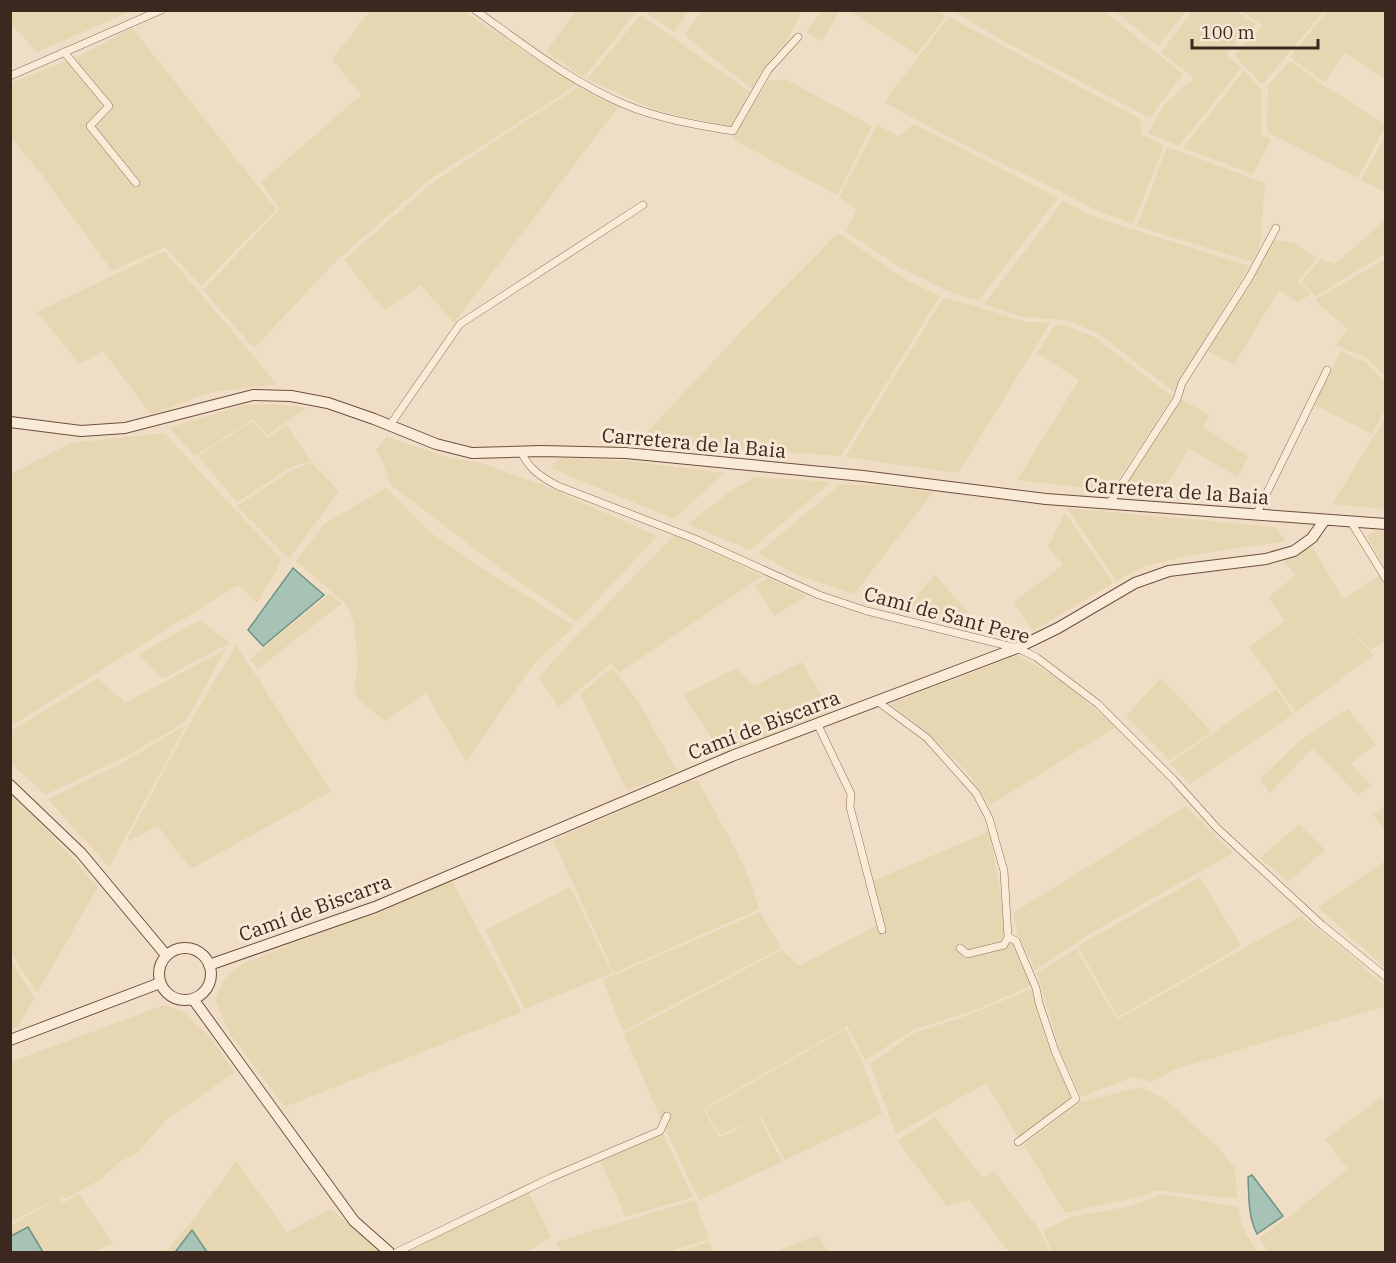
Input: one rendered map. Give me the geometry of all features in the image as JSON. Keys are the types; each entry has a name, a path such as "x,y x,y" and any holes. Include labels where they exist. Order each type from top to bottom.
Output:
{"main road":[{"name":"Carretera de la Baia","path":"10,422 81,431 125,428 252,396 291,396 328,403 436,444 472,453 626,453 863,476 1046,499 1386,524"},
{"name":"Camí de Biscarra","path":"209,965 375,907 732,756 1017,648 1058,628 1135,583 1169,571 1266,558 1294,551 1312,538 1324,521"},
{"path":"10,785 81,853 166,955"},
{"path":"180,948 188,948 202,954 209,965 211,976 209,983 205,991 193,999 176,999 167,994 160,983 159,970 166,955 180,948"},
{"path":"10,1040 160,983"},
{"path":"193,999 354,1221 389,1252"}],"street":[{"path":"10,76 161,10"},
{"path":"475,10 576,80 626,105 667,119 733,131 768,70 798,37"},
{"path":"64,52 109,106 90,126 136,183"},
{"path":"390,426 460,324 643,205"},
{"path":"1109,504 1178,399 1182,382 1249,278 1276,228"},
{"path":"1256,515 1327,370"},
{"name":"Camí de Sant Pere","path":"521,452 527,464 538,475 558,486 695,539 819,595 867,611 1017,648 1036,657 1098,704 1173,779 1217,828 1322,926 1386,977"},
{"path":"1351,522 1386,579"},
{"path":"877,701 927,738 976,793 989,818 1002,863 1008,937 1004,945 967,954 960,948"},
{"path":"817,723 851,794 850,807 882,930"},
{"path":"1008,937 1016,941 1036,987 1055,1051 1076,1099 1018,1142"},
{"path":"397,1252 550,1178 660,1131 667,1116"}],"shaded area":[{"path":"11,10 131,11 37,52 11,24"},
{"path":"702,10 802,11 787,42 770,59 752,89 684,35"},
{"path":"1183,10 1185,12 1158,46 1115,11"},
{"path":"370,11 464,11 576,85 429,180 337,260 254,348 203,290 280,209 261,182 361,95 332,59"},
{"path":"576,11 637,11 584,77 546,52"},
{"path":"644,11 689,11 674,32"},
{"path":"821,11 840,11 822,41 806,32"},
{"path":"850,11 936,11 946,16 917,54"},
{"path":"954,11 1104,11 1183,74 1150,118 1000,39"},
{"path":"1193,11 1236,11 1256,24 1226,54 1241,68 1179,146 1148,133 1164,105 1194,78 1161,52"},
{"path":"1241,11 1324,11 1262,85 1234,55 1263,25"},
{"path":"1327,11 1385,11 1385,79 1345,53 1324,82 1290,57"},
{"path":"641,15 750,92 731,127 655,110 587,79"},
{"path":"949,17 1140,119 1141,134 1164,146 1133,224 1094,209 962,144 884,102"},
{"path":"132,28 276,209 201,286 165,247 112,271 43,176 11,138 10,83 79,56"},
{"path":"1290,61 1385,124 1358,178 1267,132 1268,85"},
{"path":"1244,70 1262,91 1261,135 1271,139 1253,174 1183,148"},
{"path":"785,79 872,126 837,195 732,139 768,81"},
{"path":"578,87 618,107 454,323 421,285 384,310 344,260 432,183"},
{"path":"914,124 1058,198 979,300 955,294 903,269 846,232 857,209 839,197 877,125 898,136"},
{"path":"1385,136 1385,192 1361,180"},
{"path":"1167,147 1265,183 1260,245 1252,262 1137,226"},
{"path":"1063,201 1091,216 1249,266 1174,392 1098,333 1066,320 1022,317 984,304"},
{"path":"1385,220 1385,254 1316,296 1301,282 1320,259 1335,264"},
{"path":"838,233 908,281 940,296 841,456 639,441 752,320"},
{"path":"1273,239 1296,244 1317,258 1298,281 1311,294 1298,302 1279,290 1234,365 1205,349 1253,281"},
{"path":"164,251 278,384 212,392 151,414 103,351 80,364 37,312"},
{"path":"1385,259 1385,376 1367,358 1335,345 1348,330 1315,300"},
{"path":"943,298 1025,322 1051,322 958,473 845,457"},
{"path":"1064,325 1094,337 1173,397 1110,491 1017,480 1079,380 1037,353 1054,326"},
{"path":"1341,351 1367,363 1385,382 1385,410 1372,434 1314,405"},
{"path":"1181,399 1210,416 1203,427 1248,456 1238,477 1189,449 1160,496 1121,491"},
{"path":"274,404 307,408 267,435 253,419 195,456 169,428 243,405"},
{"path":"1385,418 1385,509 1332,504 1369,445"},
{"path":"253,421 267,439 286,425 311,461 291,467 237,502 198,456"},
{"path":"164,433 282,560 257,603 238,585 11,726 11,474 71,443"},
{"path":"387,437 447,457 480,463 545,486 657,536 577,622 493,563 390,484 384,464 376,450"},
{"path":"560,458 630,461 724,473 674,519 550,468"},
{"path":"312,463 339,491 289,559 237,506 292,470"},
{"path":"755,477 831,482 750,550 688,524 729,492"},
{"path":"840,485 875,485 933,492 854,594 795,574 758,553"},
{"path":"386,488 430,532 474,563 574,626 533,665 466,762 426,693 385,721 358,699 355,690 357,663 355,627 349,609 344,602 296,561 324,524"},
{"path":"1067,508 1276,527 1285,541 1190,555 1146,566 1116,581"},
{"path":"1065,513 1113,583 1033,631 1014,602 1063,565 1048,547"},
{"path":"1378,530 1385,531 1385,568 1366,536"},
{"path":"674,535 763,576 620,672 610,664 559,707 539,677"},
{"path":"1312,547 1343,599 1380,576 1385,585 1385,641 1371,650 1331,611 1374,655 1296,712 1249,647 1285,621 1268,597 1296,575 1282,560"},
{"path":"293,568 324,595 263,646 248,630"},
{"path":"935,575 969,613 968,627 904,610"},
{"path":"768,578 807,596 774,616 755,585"},
{"path":"329,594 342,603 258,669 250,659"},
{"path":"200,620 230,643 162,679 139,654"},
{"path":"236,645 331,791 191,869 158,826 126,842 192,719"},
{"path":"226,649 185,722 129,755 45,795 11,763 11,731 98,678 125,703"},
{"path":"1018,655 1063,682 1116,727 990,805 967,772 927,732 890,704"},
{"path":"802,662 830,712 722,754 683,695 736,668 754,686"},
{"path":"612,668 638,701 677,771 627,791 580,694"},
{"path":"1161,678 1212,732 1169,760 1126,716"},
{"path":"1276,689 1293,714 1190,784 1170,763"},
{"path":"1348,709 1376,744 1351,764 1371,785 1358,796 1313,748 1270,793 1260,779 1302,739"},
{"path":"186,725 109,867 48,799 122,763"},
{"path":"690,781 698,781 735,848 750,880 759,909 614,973 553,840"},
{"path":"11,794 98,887 37,993 11,953"},
{"path":"1186,806 1233,853 1093,932 1035,970 1018,934 1013,913"},
{"path":"1385,807 1385,830 1373,815"},
{"path":"1299,824 1325,850 1288,882 1260,858"},
{"path":"990,831 1004,918 1032,985 973,1011 915,1029 865,1060 847,1026 703,1109 720,1138 759,1118 782,1162 699,1200 624,1034 782,950 799,966 883,922 873,881"},
{"path":"1386,861 1385,968 1318,907"},
{"path":"1200,877 1241,946 1118,1017 1078,946"},
{"path":"452,881 522,1012 285,1107 230,1034 215,1000 224,979 242,964"},
{"path":"570,887 612,973 525,1009 485,930"},
{"path":"760,912 781,948 623,1031 603,980"},
{"path":"1301,916 1350,955 1385,987 1385,1006 1176,1069 1152,1082 1133,1077 1081,1097 1060,1051 1037,973 1076,949 1117,1020"},
{"path":"11,961 35,998 17,1027 11,1030"},
{"path":"1032,989 1050,1051 1074,1099 1020,1141 986,1083 896,1134 870,1064 914,1033 966,1016"},
{"path":"164,1005 182,1011 209,1036 235,1072 166,1120 137,1153 119,1162 102,1178 64,1199 62,1196 11,1222 11,1062"},
{"path":"845,1029 862,1061 882,1114 785,1160 761,1117 721,1135 705,1110"},
{"path":"1140,1087 1165,1099 1219,1148 1235,1168 1237,1199 1156,1190 1142,1196 1065,1213 1024,1145 1079,1103"},
{"path":"1380,1098 1386,1104 1385,1252 1268,1252 1259,1238 1348,1169 1325,1139"},
{"path":"935,1117 983,1178 994,1171 1038,1228 1050,1252 1009,1252 969,1200 947,1206 897,1141"},
{"path":"663,1134 693,1197 626,1217 600,1161"},
{"path":"236,1161 287,1232 331,1209 382,1252 166,1252 196,1216"},
{"path":"1252,1175 1283,1216 1257,1234 1250,1207 1248,1177"},
{"path":"529,1193 551,1237 527,1252 411,1252 407,1249"},
{"path":"79,1194 113,1243 95,1252 11,1252 10,1226 59,1198 63,1203"},
{"path":"1162,1194 1238,1207 1243,1228 1257,1252 1052,1252 1043,1231 1070,1217 1131,1206"},
{"path":"695,1200 709,1239 668,1252 561,1252 556,1242"},
{"path":"28,1227 43,1252 11,1252 11,1236"},
{"path":"192,1230 207,1252 177,1252 176,1251"},
{"path":"819,1235 827,1252 774,1252"},
{"path":"709,1242 713,1252 677,1252"}]}
